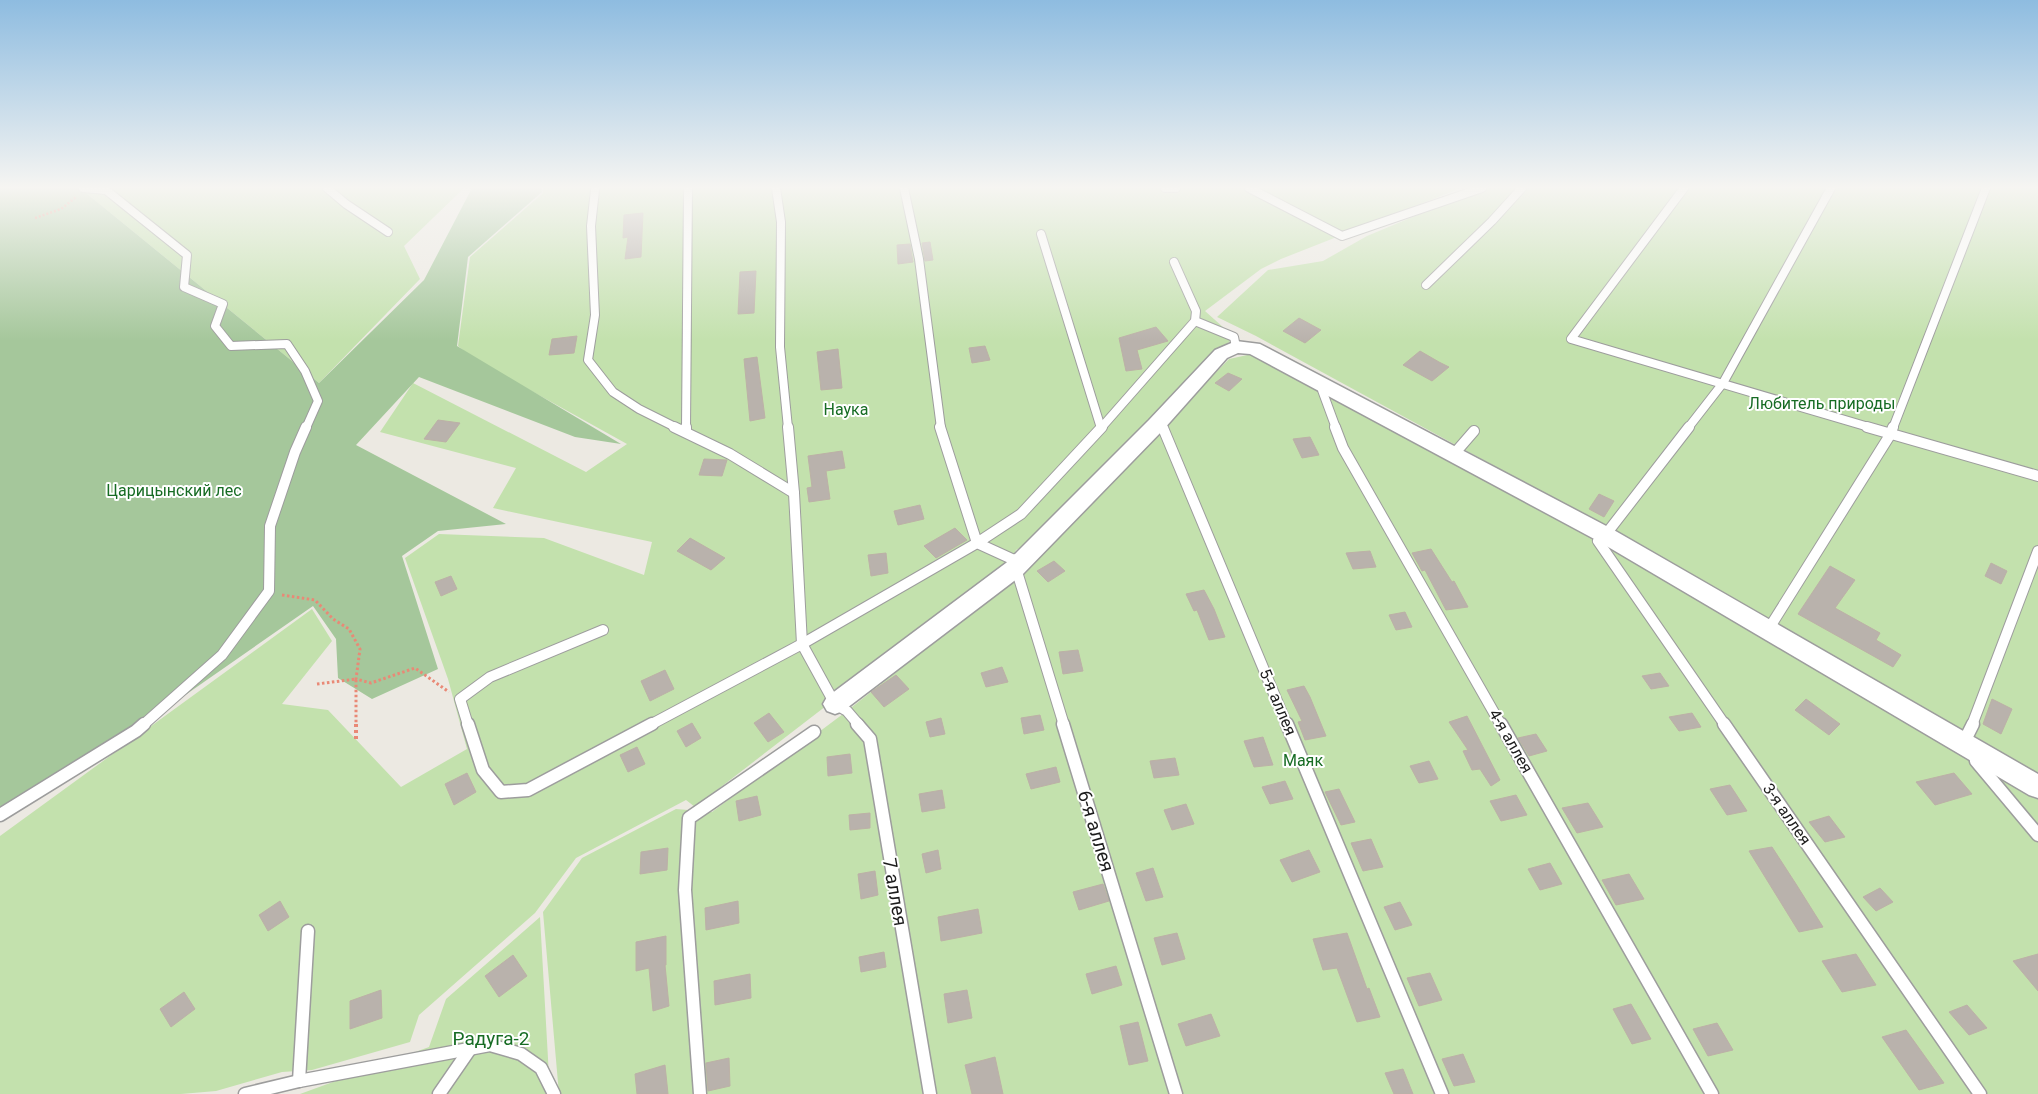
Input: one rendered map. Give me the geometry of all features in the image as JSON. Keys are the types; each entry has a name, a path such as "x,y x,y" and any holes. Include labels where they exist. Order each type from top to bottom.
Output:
{"street":[{"path":"834,704 1018,564 1156,425 1221,354 1236,347 1254,348 1605,535 2038,787"}],"lane":[{"path":"0,815 136,731 222,655 269,591 270,526 295,452 318,401 305,371 287,344 231,346 215,326 223,304 184,287 187,255 169,239"},
{"path":"592,239 595,315 588,360 613,392 639,409 686,430 730,454 794,493"},
{"path":"686,430 688,239"},
{"path":"781,239 780,347 794,493 802,644 834,704"},
{"path":"916,239 920,259 941,431 977,543 1012,559 1018,564"},
{"path":"1043,239 1101,428"},
{"path":"1426,285 1473,239"},
{"path":"1646,239 1571,339 2038,476"},
{"path":"1605,535 1723,383 1803,239"},
{"path":"1768,630 1890,434 1966,239"},
{"path":"602,630 490,677 460,700 483,770 501,792 528,790 802,644 977,543 1021,514 1101,428 1195,320 1196,311 1174,262"},
{"path":"1195,320 1234,338 1236,347"},
{"name":"4-я аллея","path":"1327,386 1322,390 1343,448 1712,1094"},
{"name":"5-я аллея","path":"1156,425 1163,428 1442,1094"},
{"path":"1454,454 1474,431"},
{"name":"3-я аллея","path":"1605,535 1598,541 1980,1094"},
{"path":"2038,551 1968,736 1969,747 1976,761 2038,835"},
{"name":"6-я аллея","path":"1018,564 1018,575 1176,1094"},
{"name":"7 аллея","path":"834,704 847,711 870,738 930,1094"},
{"path":"700,1094 685,890 689,818 814,732"},
{"path":"299,1081 308,930"},
{"path":"245,1094 299,1081 490,1045 521,1054 541,1068 554,1094"},
{"path":"439,1094 470,1049"}],"path":[{"path":"269,591 290,597 315,600 333,619 349,629 360,649 356,679 356,739"},
{"path":"317,684 356,679 371,683 415,668 460,700"}],"green space":[{"name":"Царицынский лес","path":"0,239 143,239 319,383 424,280 445,239 488,239 468,257 457,346 621,444 575,437 419,377 356,445 506,524 438,531 402,556 438,669 372,699 338,678 336,639 313,606 135,730 0,820"},
{"path":"143,239 411,239 404,246 420,279 319,383"},
{"name":"Наука","path":"490,239 1332,239 1261,269 1205,311 1234,337 1033,541 1016,550 1012,559 853,686 828,691 826,706 695,807 686,800 576,858 535,913 419,1015 410,1042 312,1070 282,1072 216,1091 181,1094 0,1094 0,836 312,609 332,641 282,704 328,710 401,787 467,749 448,679 405,558 439,534 544,538 644,575 652,542 493,508 516,468 380,432 413,383 586,472 627,444 474,359 458,346 470,257"},
{"name":"Любитель природы","path":"1362,239 2038,239 2038,775 1610,529 1256,336 1217,317 1268,270 1323,261"},
{"name":"Маяк","path":"1252,354 1598,541 2038,797 2038,1094 559,1094 543,912 582,858 676,809 712,812 847,711 1018,575 1229,359"},
{"name":"Радуга-2","path":"540,917 550,1094 300,1094 429,1047 446,999"}],"building":[{"path":"628,239 642,239 641,257 625,259"},
{"path":"930,242 933,260 925,261 922,243"},
{"path":"910,244 913,262 898,264 897,245"},
{"path":"756,271 754,313 738,314 740,272"},
{"path":"1299,318 1321,330 1305,343 1283,331"},
{"path":"1156,327 1168,341 1137,350 1142,369 1126,371 1119,338"},
{"path":"577,336 574,353 549,355 552,339"},
{"path":"985,346 990,360 972,363 969,348"},
{"path":"838,349 842,388 821,390 817,352"},
{"path":"1420,351 1449,367 1432,381 1403,365"},
{"path":"757,357 765,418 750,421 744,359"},
{"path":"1228,373 1242,379 1229,391 1215,383"},
{"path":"438,420 460,423 446,442 424,439"},
{"path":"1310,437 1319,455 1302,458 1293,439"},
{"path":"842,451 845,468 826,471 830,499 809,502 807,488 812,487 808,456"},
{"path":"704,459 727,460 722,476 699,475"},
{"path":"1599,494 1614,501 1604,517 1589,509"},
{"path":"920,505 924,519 898,525 894,511"},
{"path":"955,528 967,540 936,558 924,546"},
{"path":"690,538 725,558 711,570 677,551"},
{"path":"1431,549 1452,582 1454,581 1468,607 1446,610 1425,570 1422,571 1412,553"},
{"path":"1370,551 1376,567 1353,569 1346,553"},
{"path":"886,553 888,573 871,576 868,555"},
{"path":"1054,561 1065,571 1048,582 1037,571"},
{"path":"1991,563 2007,571 2001,584 1985,576"},
{"path":"1830,566 1855,580 1835,608 1880,633 1876,640 1901,655 1893,667 1798,614"},
{"path":"451,576 457,589 441,596 435,582"},
{"path":"1204,590 1225,637 1209,640 1197,610 1194,611 1186,594"},
{"path":"1405,612 1412,627 1396,630 1389,615"},
{"path":"1078,650 1083,671 1063,674 1059,652"},
{"path":"1002,667 1008,682 986,687 981,673"},
{"path":"665,670 674,689 650,701 641,681"},
{"path":"1660,673 1669,686 1651,689 1642,676"},
{"path":"896,675 909,689 884,707 871,692"},
{"path":"1304,686 1326,736 1305,740 1298,722 1302,721 1287,690"},
{"path":"1806,699 1840,724 1829,735 1795,710"},
{"path":"1992,699 2012,709 2001,734 1983,724"},
{"path":"769,713 784,732 768,742 754,723"},
{"path":"1692,713 1701,727 1679,731 1669,717"},
{"path":"1040,715 1044,730 1024,734 1021,718"},
{"path":"1467,716 1500,780 1491,786 1480,769 1472,770 1463,751 1468,750 1449,722"},
{"path":"941,718 945,734 930,737 926,722"},
{"path":"692,723 701,738 686,747 677,731"},
{"path":"1536,734 1547,751 1529,756 1518,738"},
{"path":"1263,737 1273,765 1254,767 1244,741"},
{"path":"637,747 645,764 628,772 620,755"},
{"path":"850,754 852,773 828,776 827,757"},
{"path":"1175,758 1179,775 1154,778 1150,761"},
{"path":"1429,761 1438,779 1419,783 1410,766"},
{"path":"1056,767 1060,782 1031,789 1026,774"},
{"path":"467,773 476,792 454,805 445,784"},
{"path":"1954,773 1972,794 1935,805 1916,782"},
{"path":"1285,781 1293,799 1270,804 1262,787"},
{"path":"1730,785 1747,811 1727,815 1710,789"},
{"path":"1339,789 1355,822 1341,825 1325,792"},
{"path":"942,790 945,808 922,812 919,794"},
{"path":"1516,795 1527,815 1501,821 1490,801"},
{"path":"757,796 761,815 739,821 736,801"},
{"path":"1588,803 1603,827 1577,833 1562,808"},
{"path":"1186,804 1194,824 1172,830 1164,810"},
{"path":"870,813 870,828 850,830 849,815"},
{"path":"1829,816 1845,837 1825,842 1809,822"},
{"path":"1371,839 1383,867 1363,871 1351,843"},
{"path":"1772,847 1823,927 1799,932 1749,851"},
{"path":"668,848 667,870 640,874 641,852"},
{"path":"938,850 941,869 926,873 922,854"},
{"path":"1309,850 1320,872 1292,882 1280,860"},
{"path":"1550,863 1562,884 1540,890 1528,869"},
{"path":"1153,868 1163,897 1146,901 1136,873"},
{"path":"875,871 878,895 861,899 858,874"},
{"path":"1629,874 1644,899 1616,905 1602,880"},
{"path":"1103,884 1109,901 1079,910 1073,892"},
{"path":"1880,888 1893,902 1876,911 1863,897"},
{"path":"280,901 289,917 268,931 259,915"},
{"path":"738,901 739,923 706,930 705,908"},
{"path":"1400,902 1412,925 1395,930 1384,907"},
{"path":"978,909 982,933 941,941 938,917"},
{"path":"1177,933 1185,959 1162,965 1154,938"},
{"path":"1347,933 1367,989 1369,988 1380,1017 1357,1022 1337,968 1323,970 1313,939"},
{"path":"666,936 665,965 669,1006 653,1011 649,968 636,971 636,942"},
{"path":"884,952 886,967 861,972 859,957"},
{"path":"1856,954 1876,985 1842,992 1822,961"},
{"path":"2038,954 2038,991 2013,961"},
{"path":"513,955 527,976 499,997 485,976"},
{"path":"1116,966 1122,985 1092,994 1086,974"},
{"path":"1430,973 1442,1000 1419,1006 1407,978"},
{"path":"750,974 751,998 715,1005 714,981"},
{"path":"381,990 382,1018 350,1029 350,1001"},
{"path":"967,990 972,1018 948,1023 944,994"},
{"path":"184,992 195,1009 171,1027 160,1009"},
{"path":"1631,1004 1651,1039 1632,1044 1613,1009"},
{"path":"1967,1005 1987,1028 1969,1035 1949,1012"},
{"path":"1211,1014 1220,1036 1186,1046 1178,1024"},
{"path":"1138,1022 1148,1061 1129,1065 1120,1026"},
{"path":"1717,1023 1733,1050 1708,1056 1693,1029"},
{"path":"1906,1030 1944,1083 1919,1090 1882,1037"},
{"path":"1463,1054 1475,1082 1454,1086 1442,1059"},
{"path":"995,1057 1003,1094 972,1094 965,1065"},
{"path":"729,1058 730,1086 708,1091 706,1063"},
{"path":"665,1065 668,1094 637,1094 635,1074"},
{"path":"1403,1069 1413,1094 1394,1094 1385,1073"}]}
